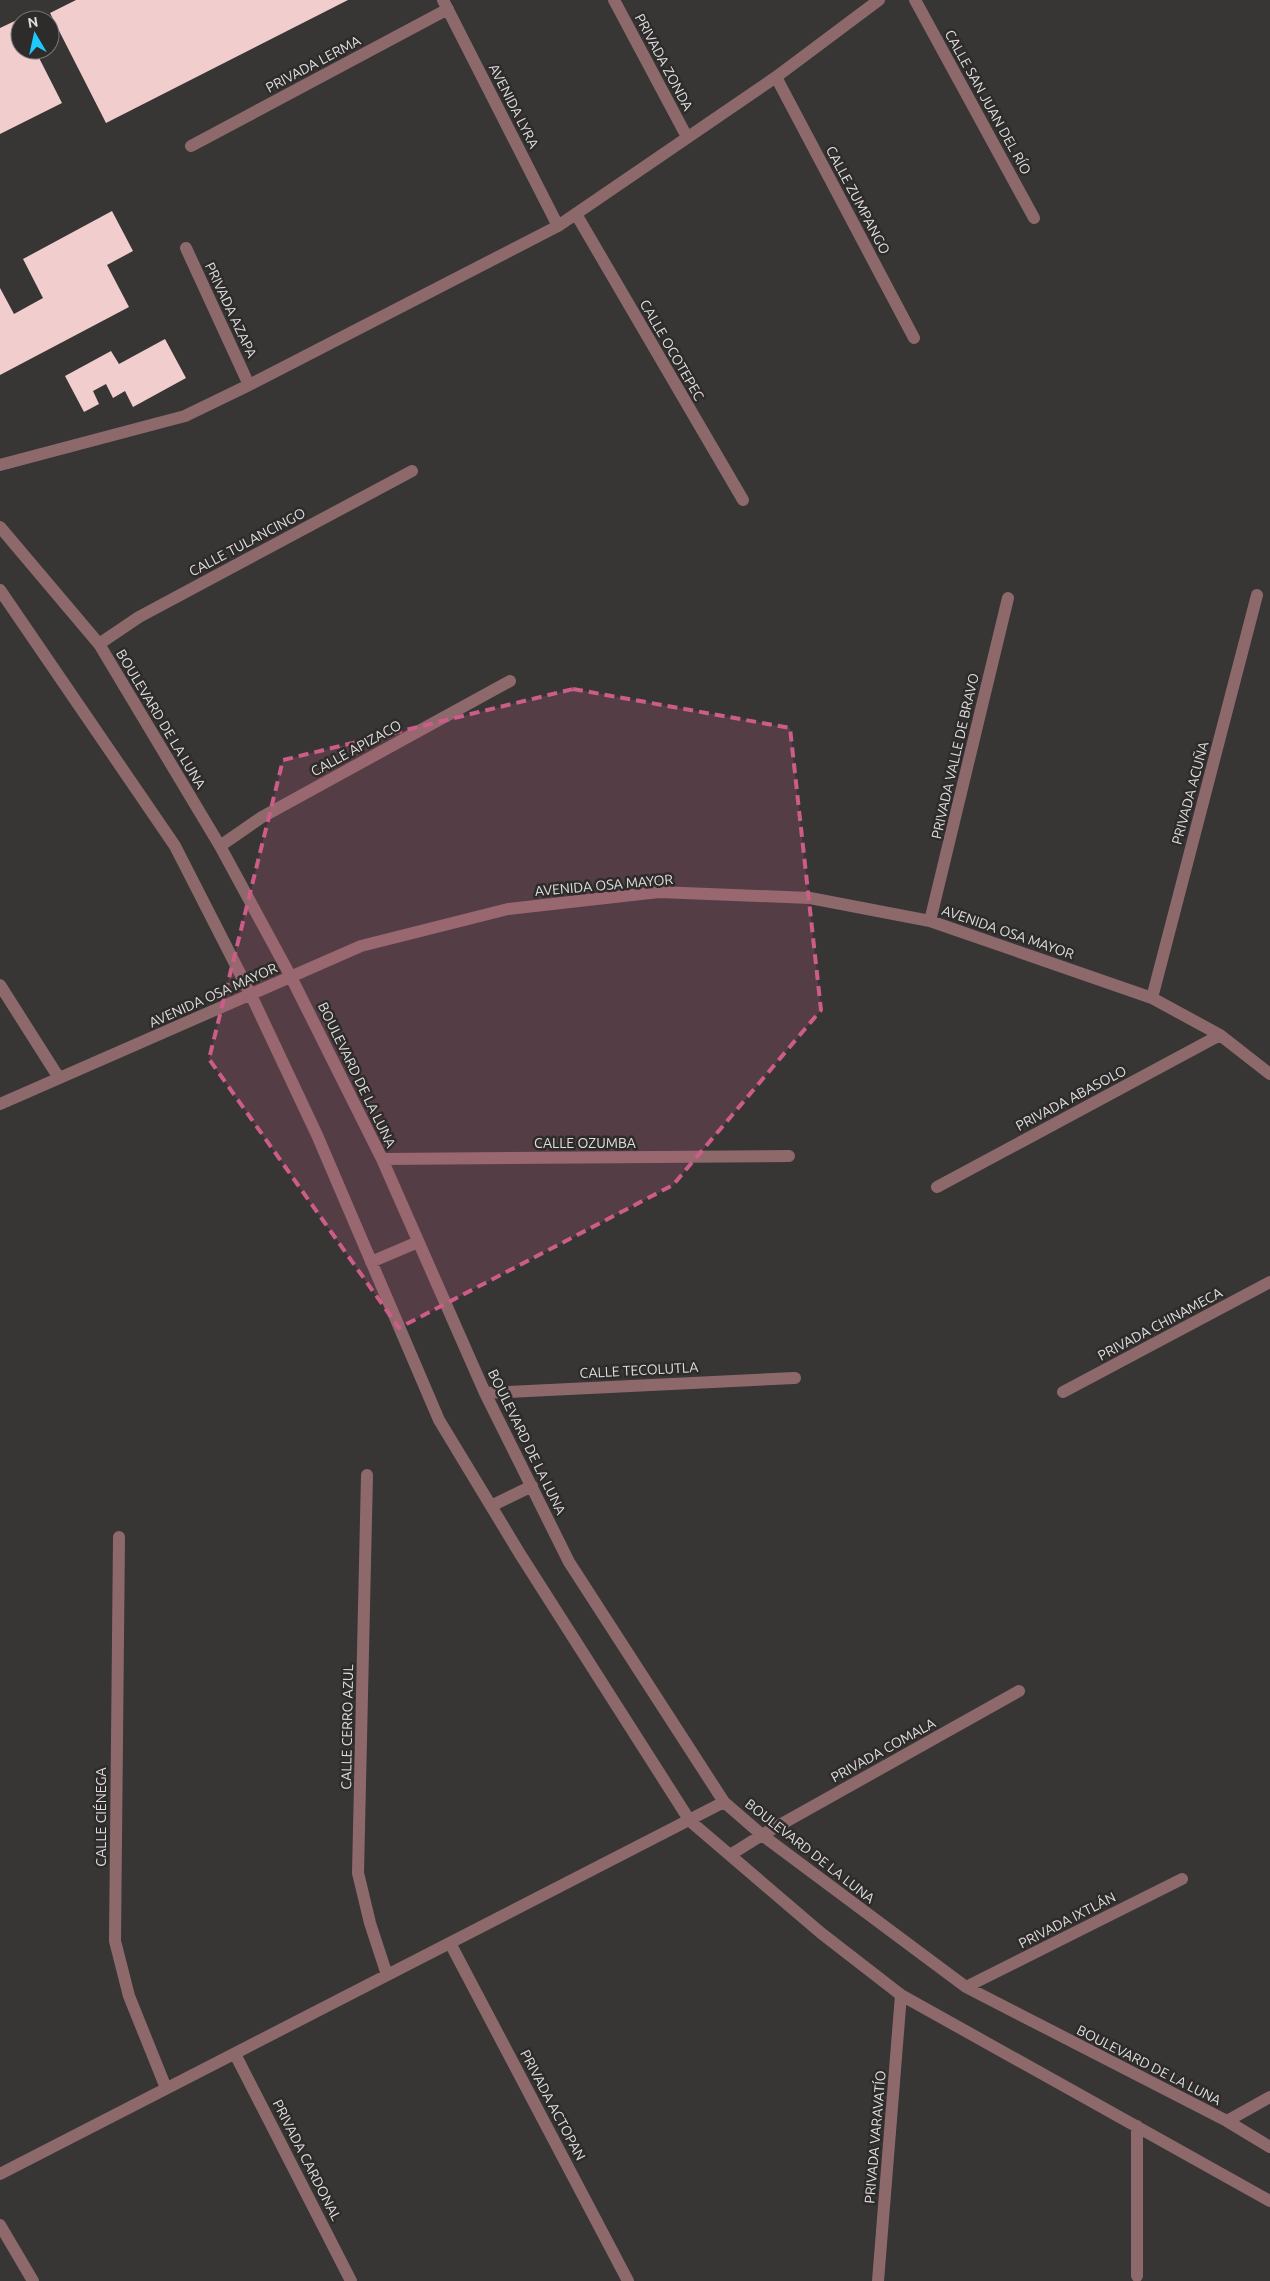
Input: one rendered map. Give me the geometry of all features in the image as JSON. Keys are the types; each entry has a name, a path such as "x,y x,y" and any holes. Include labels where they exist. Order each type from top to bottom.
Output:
{"street":[{"name":"PRIVADA ZONDA","path":"614,0 687,137"},
{"path":"0,465 185,416 558,226 776,77 879,0"},
{"name":"CALLE SAN JUAN DEL RÍO","path":"916,0 1034,218"},
{"name":"PRIVADA LERMA","path":"192,146 446,4"},
{"name":"AVENIDA LYRA","path":"446,4 558,226"},
{"name":"CALLE ZUMPANGO","path":"776,77 914,338"},
{"name":"CALLE OCOTEPEC","path":"576,214 743,500"},
{"name":"PRIVADA AZAPA","path":"186,248 249,385"},
{"name":"CALLE TULANCINGO","path":"99,644 139,617 412,470"},
{"name":"BOULEVARD DE LA LUNA","path":"0,527 99,644 220,846 292,977 382,1160 485,1393 569,1562 724,1802 762,1835 966,1987 1227,2121 1270,2147"},
{"path":"0,590 175,846 251,994 317,1135 439,1420 491,1506 690,1820 821,1933 901,1995 1270,2201"},
{"name":"PRIVADA ACUÑA","path":"1152,998 1257,595"},
{"name":"PRIVADA VALLE DE BRAVO","path":"930,921 1008,598"},
{"name":"CALLE APIZACO","path":"220,846 262,817 510,681"},
{"name":"AVENIDA OSA MAYOR","path":"0,1104 361,946 508,909 659,892 810,898 930,921 1152,998 1220,1036 1270,1074"},
{"path":"0,985 59,1078"},
{"name":"PRIVADA ABASOLO","path":"937,1187 1220,1036"},
{"name":"CALLE OZUMBA","path":"382,1160 789,1156"},
{"path":"371,1262 418,1242"},
{"name":"PRIVADA CHINAMECA","path":"1063,1392 1270,1282"},
{"name":"CALLE TECOLUTLA","path":"485,1393 795,1378"},
{"name":"CALLE CERRO AZUL","path":"367,1475 358,1873 370,1922 388,1975"},
{"path":"491,1506 532,1486"},
{"name":"CALLE CIÉNEGA","path":"119,1537 115,1941 130,1996 166,2088"},
{"name":"PRIVADA COMALA","path":"730,1856 762,1835 1019,1690"},
{"path":"0,2174 724,1802"},
{"name":"PRIVADA IXTLÁN","path":"966,1987 1182,1879"},
{"name":"PRIVADA ACTOPAN","path":"450,1943 628,2281"},
{"name":"PRIVADA VARAVATÍO","path":"878,2281 901,1995"},
{"name":"PRIVADA CARDONAL","path":"235,2054 352,2281"},
{"path":"1227,2121 1270,2097"},
{"path":"1137,2126 1137,2276"},
{"path":"0,2225 33,2281"}],"highlighted area":[{"path":"573,689 790,728 821,1010 673,1185 399,1328 209,1059 283,760"}],"building":[{"path":"76,0 348,0 106,123 60,33 60,10 56,10"},
{"path":"10,23 10,60 40,60 62,103 0,134 0,28"},
{"path":"112,211 133,251 107,265 129,307 0,375 0,288 14,314 43,298 23,259"},
{"path":"165,339 186,378 133,407 125,391 113,398 106,384 93,391 99,404 84,412 65,376 111,351 119,364"}]}
